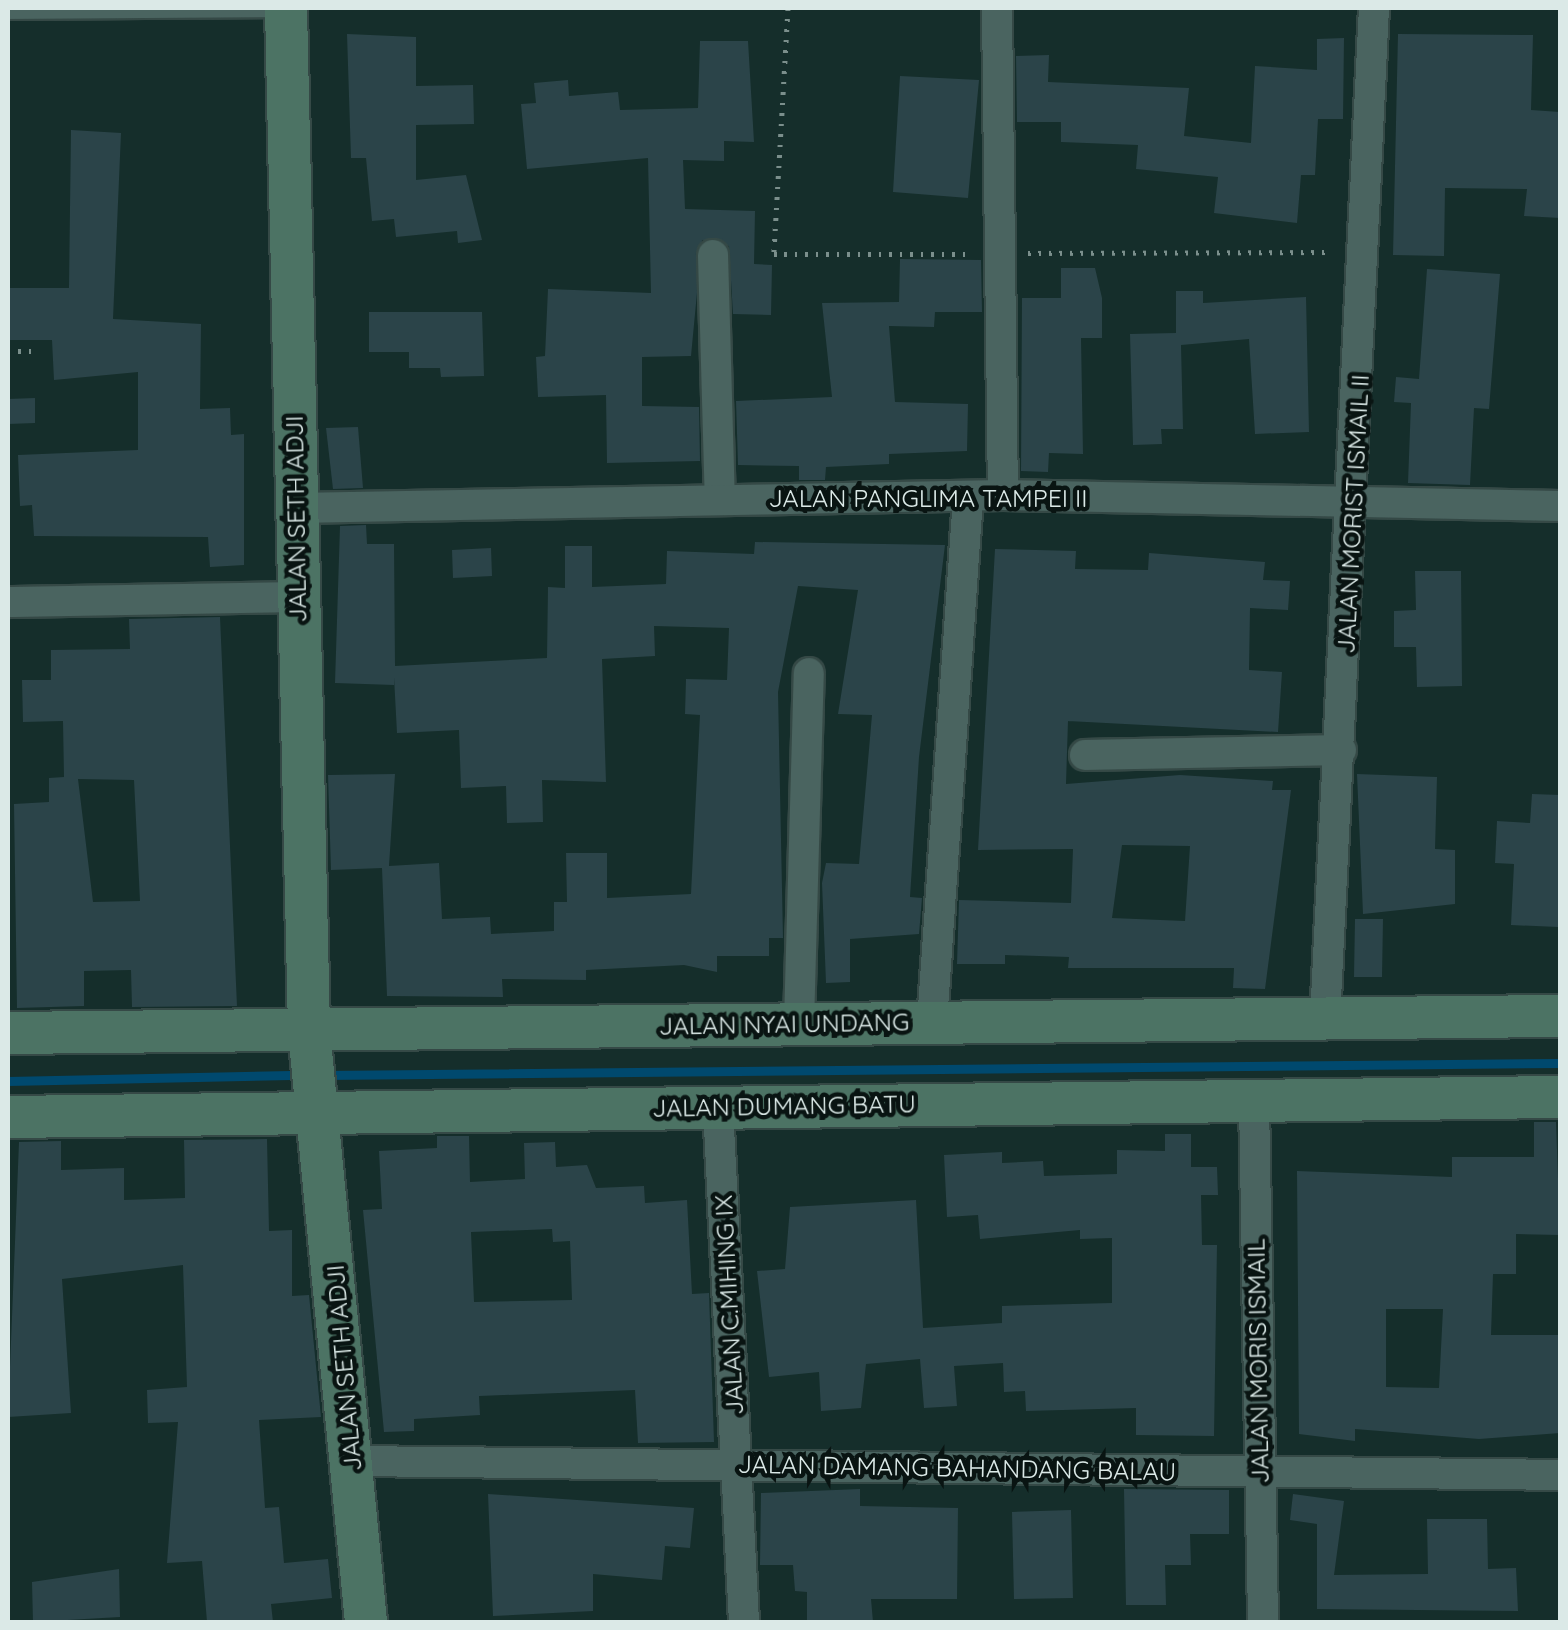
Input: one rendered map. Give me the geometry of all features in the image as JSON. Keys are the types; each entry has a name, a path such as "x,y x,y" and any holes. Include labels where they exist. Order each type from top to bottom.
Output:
{"street":[{"name":"JALAN SETH ADJI","path":"286,8 294,508 313,1105 353,1461 366,1622"},
{"path":"998,8 1003,496"},
{"name":"JALAN MORIST ISMAIL II","path":"1325,1020 1356,504 1374,8"},
{"path":"713,255 720,499"},
{"name":"JALAN PANGLIMA TAMPEI II","path":"294,508 1003,496 1560,506"},
{"path":"932,1023 968,498"},
{"path":"8,602 297,598"},
{"path":"799,1023 809,673"},
{"path":"1085,756 1341,750"},
{"name":"JALAN NYAI UNDANG","path":"8,1033 310,1036 799,1023 1560,1016"},
{"name":"JALAN DUMANG BATU","path":"8,1116 313,1105 718,1107 1560,1097"},
{"name":"JALAN MORIS ISMAIL","path":"1254,1100 1263,1622"},
{"name":"JALAN C.MIHING IX","path":"718,1107 744,1622"},
{"name":"JALAN DAMANG BAHANDANG BALAU","path":"353,1461 1560,1475"}],"lane":[{"path":"8,11 286,8"}],"path":[{"path":"8,351 36,350"}],"building":[{"path":"347,34 416,37 416,86 473,85 474,124 416,125 416,180 466,175 482,240 458,243 457,231 396,237 394,219 372,221 366,158 351,158"},
{"path":"1398,34 1533,35 1531,110 1560,112 1560,218 1524,216 1527,189 1445,188 1444,256 1393,255"},
{"path":"1344,38 1343,119 1318,119 1315,175 1301,175 1297,223 1214,213 1218,177 1136,169 1138,145 1061,142 1061,122 1017,122 1016,56 1049,55 1048,82 1189,88 1184,136 1251,143 1255,66 1317,70 1317,39"},
{"path":"700,41 748,41 754,142 724,141 724,161 683,160 685,209 755,211 754,264 772,265 771,315 733,314 729,246 702,240 691,356 642,357 642,406 699,407 700,461 607,463 606,395 538,397 536,357 545,356 548,289 651,293 648,158 527,169 521,104 536,103 534,83 568,80 569,96 618,92 620,110 698,108"},
{"path":"900,76 979,80 968,198 893,192"},
{"path":"71,130 121,133 113,319 201,324 200,409 230,408 231,435 244,434 244,565 210,567 208,537 34,536 32,505 20,506 18,455 138,450 138,372 54,380 52,340 8,340 8,288 69,288"},
{"path":"900,259 981,260 982,312 935,312 934,327 889,326 895,402 968,404 967,451 889,454 889,464 826,467 825,480 799,480 799,466 738,465 736,401 832,397 822,303 899,302"},
{"path":"1061,268 1095,268 1102,298 1102,338 1081,338 1083,454 1049,453 1048,472 1021,471 1022,298 1061,298"},
{"path":"1427,269 1500,274 1489,409 1474,408 1470,485 1408,483 1411,403 1394,402 1396,377 1419,379"},
{"path":"1176,291 1203,291 1203,303 1306,297 1309,432 1255,434 1249,339 1181,345 1183,429 1161,429 1162,444 1133,445 1130,334 1176,333"},
{"path":"369,312 482,312 484,376 441,377 440,368 409,368 409,352 369,352"},
{"path":"35,398 35,423 8,424 8,399"},
{"path":"358,427 363,488 333,489 326,428"},
{"path":"366,525 367,544 394,544 395,666 547,658 548,587 565,588 565,546 592,546 592,587 666,584 667,551 754,554 755,542 945,545 919,757 910,897 922,898 919,934 850,939 850,982 826,983 822,883 826,863 859,864 872,715 838,714 858,590 798,586 778,692 783,938 769,938 769,956 717,956 717,972 684,965 586,970 586,980 502,979 503,997 387,996 382,868 331,870 328,775 395,774 389,866 439,863 442,919 490,917 491,934 554,931 554,902 567,902 566,853 607,853 607,898 691,894 700,715 685,714 686,679 727,680 729,628 654,626 655,656 602,659 606,782 542,780 543,822 507,823 506,786 461,788 459,730 397,733 394,677 394,685 335,683 340,526"},
{"path":"491,548 492,576 453,578 452,550"},
{"path":"995,549 1076,551 1075,569 1148,570 1149,553 1265,562 1263,580 1290,581 1288,610 1250,608 1249,670 1282,672 1278,732 1068,721 1066,784 1180,775 1273,781 1272,790 1291,790 1265,989 1233,988 1234,968 1068,968 1069,957 1005,955 1005,964 957,964 959,900 1071,903 1073,849 978,850","holes":["1122,845 1190,846 1185,921 1112,918"]},
{"path":"1415,571 1461,571 1462,686 1417,687 1416,647 1394,647 1394,611 1416,610"},
{"path":"220,617 237,1006 132,1007 131,970 84,971 84,1006 17,1008 14,804 49,802 49,778 64,777 63,721 23,722 22,680 51,680 51,650 130,649 129,619","holes":["78,779 134,780 140,901 93,902"]},
{"path":"1357,774 1437,777 1435,849 1455,850 1455,904 1363,914"},
{"path":"1532,794 1560,795 1558,927 1511,925 1514,864 1495,863 1497,821 1530,823"},
{"path":"1355,919 1383,919 1382,977 1354,977"},
{"path":"1534,1122 1556,1122 1560,1235 1516,1234 1516,1274 1493,1274 1491,1335 1560,1335 1560,1433 1479,1439 1355,1429 1355,1441 1299,1434 1297,1171 1452,1177 1452,1157 1534,1157","holes":["1386,1309 1443,1309 1439,1388 1386,1387"]},
{"path":"1165,1134 1191,1134 1191,1167 1217,1167 1218,1195 1201,1195 1202,1245 1217,1245 1214,1436 1136,1435 1136,1408 1026,1411 1025,1391 1004,1392 1003,1363 954,1366 957,1406 924,1408 920,1359 866,1364 861,1408 821,1411 819,1372 769,1377 757,1271 785,1269 790,1207 916,1200 923,1328 1002,1323 1002,1306 1112,1303 1112,1238 1080,1239 1080,1230 980,1239 978,1215 947,1217 944,1155 1002,1152 1002,1163 1043,1161 1044,1176 1117,1174 1117,1150 1165,1151"},
{"path":"437,1136 469,1136 470,1182 525,1179 524,1143 555,1142 556,1167 587,1165 596,1188 644,1186 645,1203 687,1200 692,1294 709,1293 714,1442 638,1443 635,1390 479,1396 480,1415 414,1419 414,1431 384,1432 363,1210 382,1209 379,1151 437,1148","holes":["552,1229 553,1242 570,1241 572,1300 474,1302 471,1232"]},
{"path":"267,1139 269,1231 292,1230 292,1296 309,1295 321,1417 259,1420 265,1508 279,1507 284,1563 328,1559 332,1598 271,1604 273,1622 207,1622 202,1561 167,1563 178,1422 148,1423 147,1390 187,1387 183,1265 62,1279 71,1413 8,1417 19,1142 61,1141 61,1170 124,1168 124,1200 185,1198 184,1140"},
{"path":"860,1489 860,1506 958,1508 957,1599 871,1599 873,1622 807,1622 807,1592 795,1591 793,1565 760,1565 761,1493"},
{"path":"1124,1489 1229,1490 1229,1534 1190,1534 1191,1565 1165,1565 1166,1605 1126,1605"},
{"path":"488,1494 694,1508 690,1548 665,1546 662,1580 593,1574 593,1611 493,1616"},
{"path":"1293,1494 1344,1501 1334,1575 1428,1574 1427,1519 1487,1519 1488,1569 1516,1568 1518,1611 1317,1609 1317,1524 1290,1520"},
{"path":"1071,1510 1073,1598 1014,1599 1012,1512"},
{"path":"119,1569 120,1617 33,1622 32,1582"}],"waterway":[{"path":"323,1075 1560,1063"},
{"path":"8,1081 303,1075"}]}
